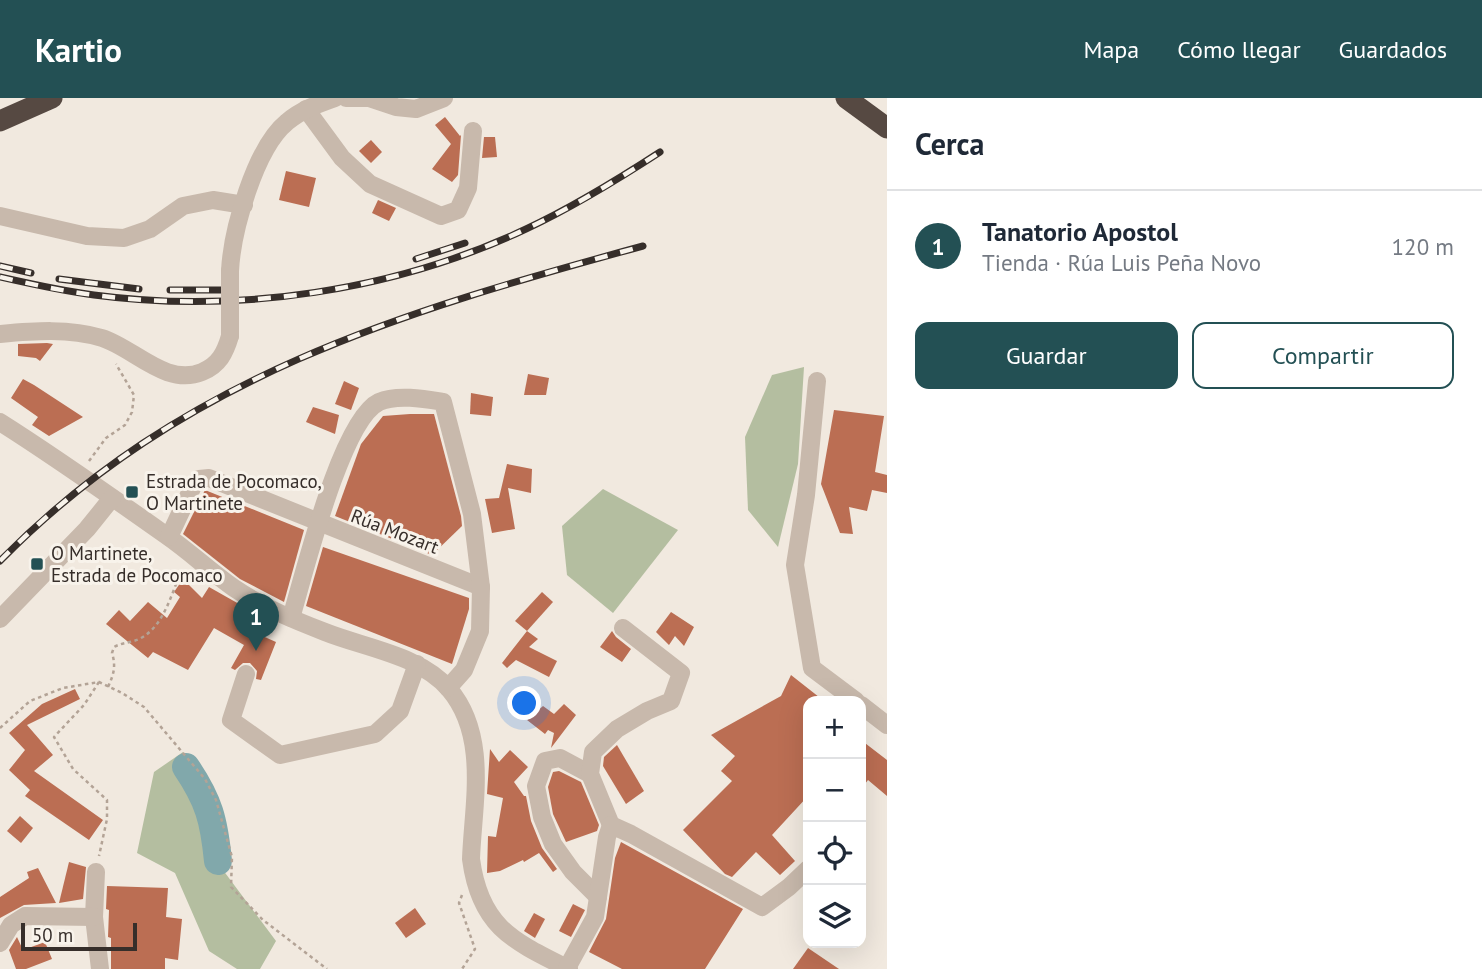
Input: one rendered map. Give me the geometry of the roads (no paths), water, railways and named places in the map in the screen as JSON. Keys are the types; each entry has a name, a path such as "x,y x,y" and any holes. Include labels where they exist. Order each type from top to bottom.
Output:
{"highway":[{"path":"0,121 52,98"},
{"path":"846,98 887,128"},
{"path":"853,98 887,112"}],"street":[{"path":"0,334 65,331 101,337 152,365 185,375 197,374 219,362 230,336 231,248 267,145 286,123 306,109 335,98"},
{"path":"346,98 369,98 396,107 416,108 444,98"},
{"path":"306,109 342,158 370,184 440,216 458,210 468,188 473,131"},
{"path":"0,216 87,236 124,238 150,229 183,206 213,200 244,205"},
{"path":"817,381 807,495 794,565 812,668 849,696"},
{"path":"291,618 334,475 364,413 380,401 401,398 443,402 472,514 481,587 480,631 464,670 449,688"},
{"path":"0,422 169,537 235,589 291,618 417,664 449,688 469,727 474,750 476,770 472,871 485,907 503,931 515,941 568,969 595,916 611,825 590,774 593,752 617,729 647,711 671,701 681,673 623,628"},
{"name":"Rúa Mozart","path":"169,537 193,486 199,479 209,478 481,587"},
{"path":"0,619 87,529 112,498"},
{"path":"246,674 231,720 281,755 376,734 400,711 417,664"},
{"path":"866,709 887,725"},
{"path":"590,774 560,758 545,761 536,786 542,817 553,845 573,872 598,897"},
{"path":"611,825 762,907 803,874"},
{"path":"96,872 94,917 100,969"},
{"path":"0,943 11,925 25,916 94,917"}],"waterway":[{"path":"186,767 209,811 218,861"}],"railway":[{"path":"0,277 94,295 204,301 259,299 370,282 476,250 526,229 561,212 660,152"},
{"path":"416,259 465,243"},
{"path":"0,561 70,497 143,443 220,397 299,359 381,326 466,297 643,246"},
{"path":"0,266 31,273"},
{"path":"59,279 139,289"},
{"path":"170,290 223,290"}],"place":[{"name":"Estrada de Pocomaco, O Martinete","path":"132,492"},
{"name":"O Martinete, Estrada de Pocomaco","path":"37,564"},
{"name":"Tanatorio Apostol","path":"256,651"}]}
